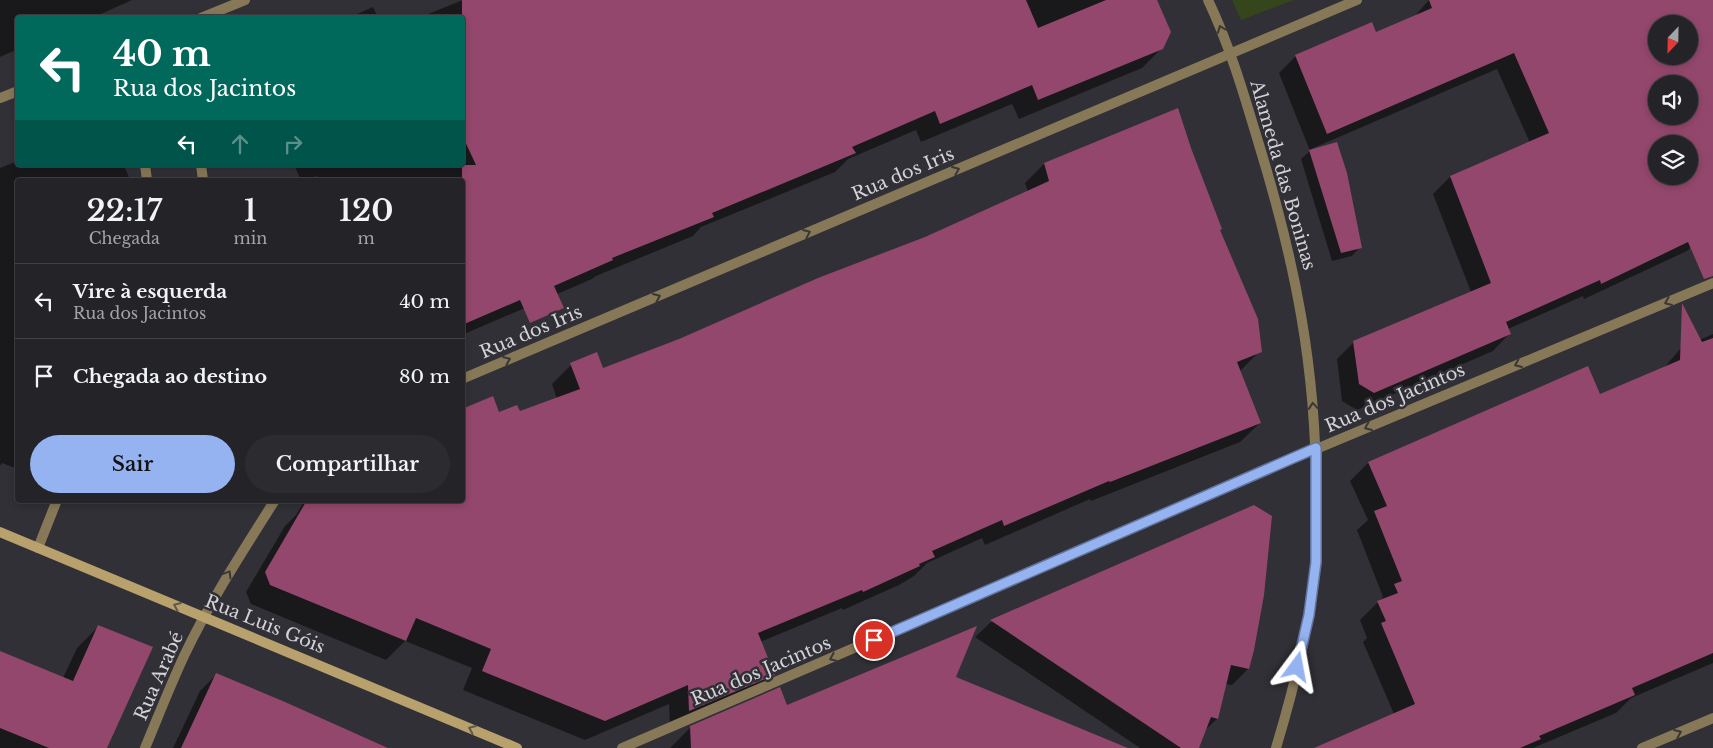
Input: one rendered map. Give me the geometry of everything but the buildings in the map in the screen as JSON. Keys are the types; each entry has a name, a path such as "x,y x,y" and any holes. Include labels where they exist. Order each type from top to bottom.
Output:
{"street":[{"path":"208,15 245,0"},
{"name":"Alameda das Boninas","path":"1208,0 1230,54 1280,212 1297,286 1309,359 1316,448 1316,562 1309,615 1290,702 1276,748"},
{"name":"Rua dos Iris","path":"465,378 1357,0"},
{"path":"0,98 15,92"},
{"name":"Rua dos Jacintos","path":"622,748 1316,448 1713,283"},
{"path":"38,548 57,503"},
{"path":"204,617 226,577 273,503"},
{"name":"Rua Luis Góis","path":"0,532 244,632 517,748"},
{"name":"Rua Arabé","path":"146,748 184,657 204,617"},
{"path":"1642,748 1713,718"}],"green space":[{"path":"1232,0 1294,0 1241,20"}],"route":[{"path":"874,640 1316,448 1316,562 1309,615 1297,667"}]}
